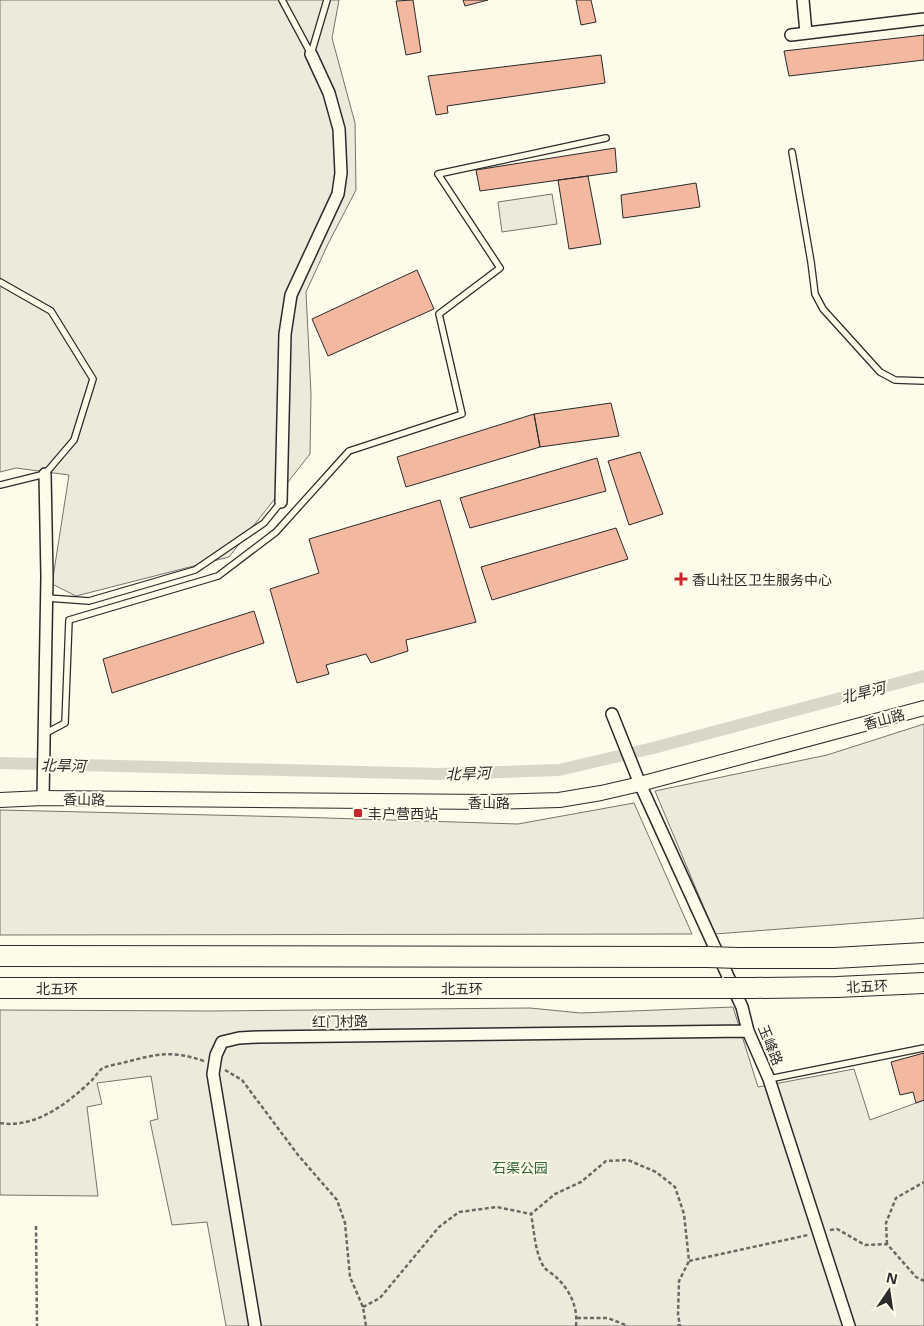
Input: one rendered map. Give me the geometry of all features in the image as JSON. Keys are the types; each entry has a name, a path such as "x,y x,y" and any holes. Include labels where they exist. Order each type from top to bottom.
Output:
{"highway":[{"path":"0,956 834,958 924,953"},
{"name":"北五环","path":"0,988 837,988 924,983"}],"street":[{"path":"803,0 806,33"},
{"path":"791,35 924,19"},
{"path":"282,502 285,334 291,295 338,194 342,172 339,129 329,93 311,54"},
{"path":"42,798 47,598 45,474"},
{"name":"香山路","path":"0,800 42,798 499,802 559,800 640,784 924,708"},
{"name":"玉峰路","path":"612,714 640,784 742,1007 748,1031 769,1079 849,1326"},
{"name":"香山路","path":"0,791 20,792 42,798"},
{"name":"红门村路","path":"255,1326 214,1074 216,1055 222,1042 239,1038 748,1031"}],"lane":[{"path":"282,0 311,54"},
{"path":"311,54 327,0"},
{"path":"44,734 65,723 69,620 218,576 276,532 349,451 462,414 439,314 500,268 438,174 606,138"},
{"path":"792,152 815,294 823,309 880,372 895,380 924,381"},
{"path":"0,282 51,311 93,379 74,440 45,474 0,485"},
{"path":"47,598 89,601 195,570 264,523 282,502"},
{"path":"769,1079 924,1048"}],"path":[{"path":"0,1123 13,1125 30,1122 53,1111 90,1082 102,1069 158,1054 188,1056 215,1064 242,1080 298,1155 336,1200 345,1223 350,1278 364,1307 366,1326"},
{"path":"531,1214 555,1194 581,1182 606,1161 628,1160 656,1172 674,1187 684,1214 689,1261 679,1281 679,1326"},
{"path":"924,1182 896,1198 886,1223 886,1244 916,1277 924,1281"},
{"path":"364,1307 380,1298 439,1227 460,1212 497,1207 531,1214"},
{"path":"531,1214 538,1250 544,1267 558,1279 571,1295 577,1318 576,1326"},
{"path":"36,1226 37,1326"},
{"path":"689,1261 837,1229 865,1245 886,1244"},
{"path":"577,1318 608,1318 628,1326"}],"green space":[{"path":"0,0 339,0 332,38 355,123 356,190 306,292 311,394 310,454 229,557 76,596 52,584 69,475 16,468 0,472"},
{"path":"552,194 557,224 502,232 498,202"},
{"path":"924,724 924,918 715,934 655,791 827,755"},
{"path":"634,803 692,934 0,935 0,810 518,824"},
{"name":"石渠公园","path":"733,1007 758,1087 854,1069 870,1120 924,1100 924,1326 226,1326 207,1222 172,1225 150,1121 158,1119 151,1076 97,1083 102,1104 87,1107 98,1196 0,1195 0,1010 210,1011 530,1008 581,1013"}],"building":[{"path":"413,0 421,52 406,55 396,1"},
{"path":"463,0 488,0 465,6"},
{"path":"576,0 591,0 596,22 581,25"},
{"path":"924,35 924,60 789,76 784,51"},
{"path":"601,55 605,83 447,106 448,113 436,115 428,76"},
{"path":"615,148 617,172 480,191 476,170"},
{"path":"588,176 601,244 569,249 558,180"},
{"path":"696,183 700,207 623,218 621,195"},
{"path":"417,270 434,309 328,356 312,319"},
{"path":"611,403 619,436 540,447 534,414"},
{"path":"534,414 540,447 406,487 397,457"},
{"path":"640,452 663,514 629,525 608,461"},
{"path":"597,458 606,491 470,528 460,498"},
{"path":"440,500 476,622 406,640 408,651 371,663 366,654 326,665 329,674 297,683 270,589 319,573 309,539"},
{"path":"616,528 628,559 492,600 481,567"},
{"path":"254,611 264,643 112,693 103,659"},
{"path":"924,1053 924,1100 916,1103 913,1092 900,1095 891,1062"}],"waterway":[{"name":"北旱河","path":"0,763 439,774 559,770 653,748 924,676"}],"place":[{"name":"香山社区卫生服务中心","path":"681,579"},
{"name":"丰户营西站","path":"358,813"}]}
